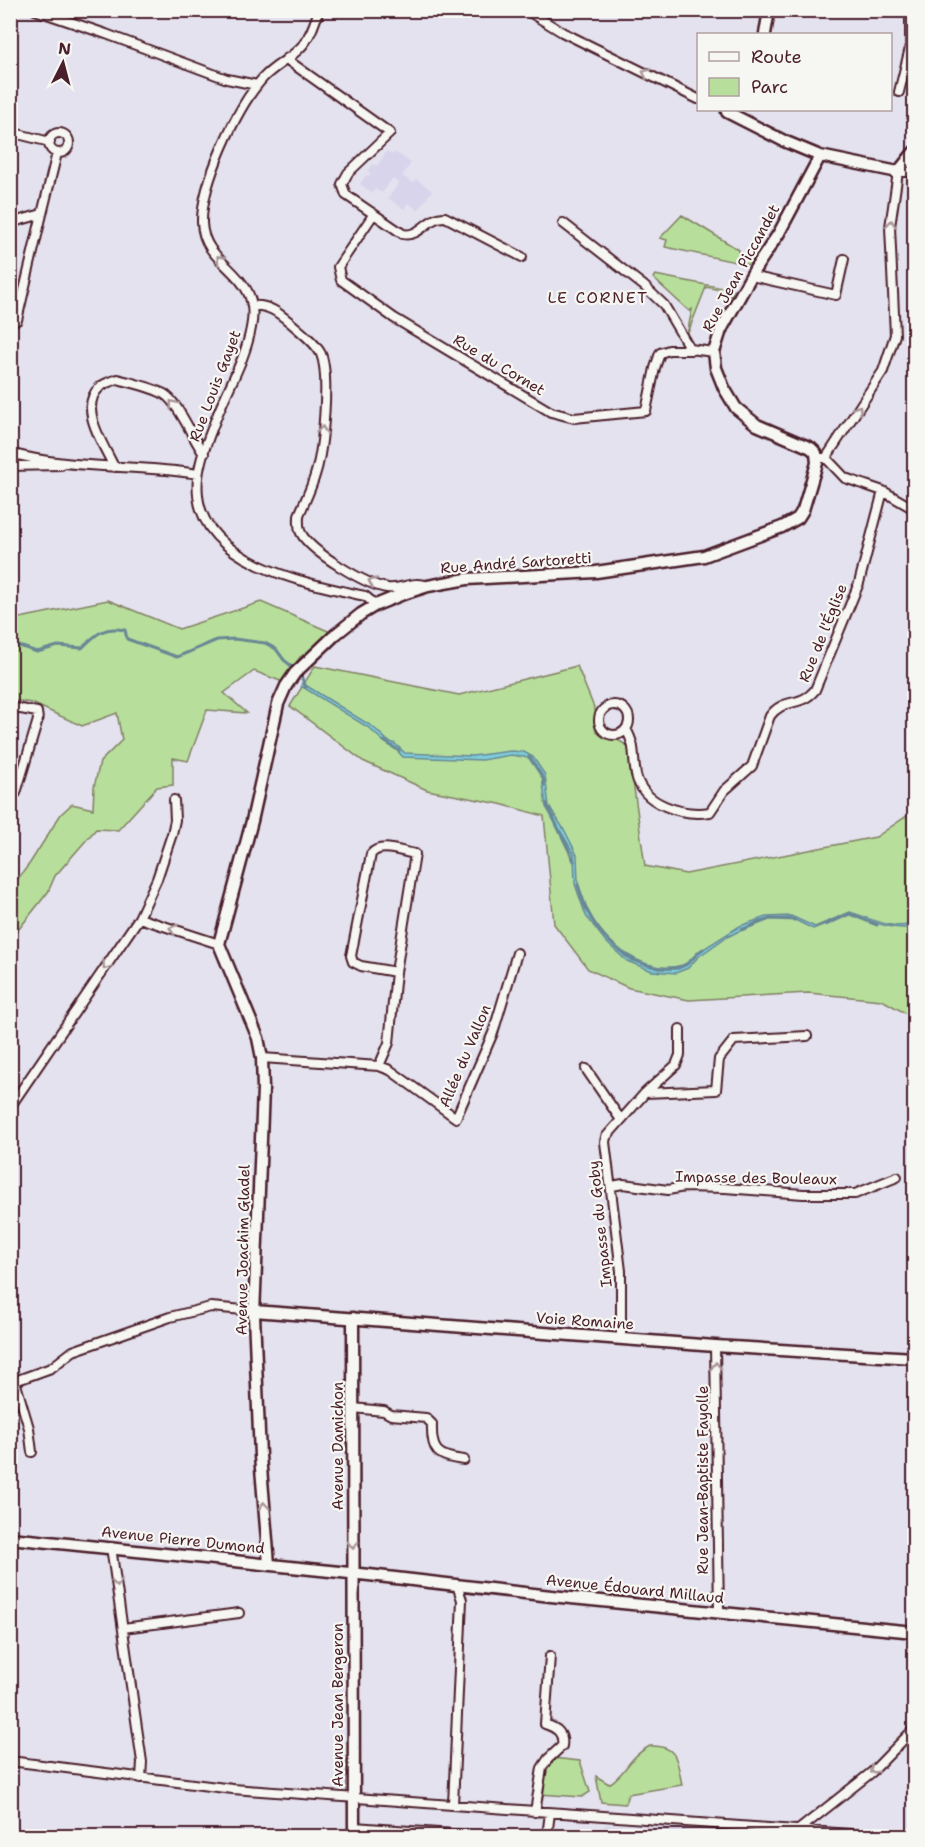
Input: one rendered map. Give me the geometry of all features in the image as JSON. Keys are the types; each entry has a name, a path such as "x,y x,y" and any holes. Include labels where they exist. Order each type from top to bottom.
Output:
{"street":[{"path":"34,10 227,79 257,86"},
{"path":"320,10 302,46 257,86 224,142 213,170 202,215 203,234 217,257 240,279 249,293 252,306 262,305 273,309 320,352 323,365 324,409 319,459 299,515 298,523 301,534 307,543 338,567 382,587 394,588 418,582 428,586"},
{"path":"526,10 562,32 697,98"},
{"path":"765,33 768,16 766,10"},
{"path":"899,92 912,49 910,10"},
{"path":"286,59 390,133 348,173 342,184 346,195 373,215 408,235 415,233 437,216 454,220 522,257"},
{"path":"728,111 784,141 820,156 898,172 915,172"},
{"path":"10,132 50,142"},
{"path":"56,134 62,134 68,138 68,148 57,153 52,150 50,142 56,134"},
{"path":"915,152 898,172 890,227 895,335 883,371 821,458 845,478 884,491 915,509"},
{"path":"10,322 16,320 57,153"},
{"name":"Rue Jean Piccandet","path":"820,156 779,233 751,276 721,330 714,352 716,368 736,408 758,425 811,448 821,458"},
{"path":"10,223 42,214"},
{"name":"Rue du Cornet","path":"373,215 338,267 341,280 394,318 551,412 574,418 646,411 660,353 669,350 692,350"},
{"path":"563,223 664,304 692,350 714,352"},
{"path":"751,276 836,295 844,259"},
{"name":"Rue Louis Gayet","path":"252,306 251,328 236,377 216,419 198,474 198,496 203,516 227,547 275,572 365,596 376,605"},
{"path":"114,467 92,417 91,400 100,386 118,379 165,394 204,454"},
{"path":"10,453 84,464 198,474"},
{"name":"Rue André Sartoretti","path":"219,944 252,821 278,704 286,686 298,669 361,614 376,605 428,586 467,579 596,572 704,556 723,550 783,527 798,518 803,510 821,458"},
{"path":"10,466 84,464"},
{"name":"Rue de l'Église","path":"626,729 633,742 637,777 648,795 668,808 697,814 710,812 724,791 752,766 770,716 775,709 782,704 808,699 815,690 858,583 884,491"},
{"path":"612,704 622,707 626,710 629,720 626,729 618,735 604,732 599,723 600,713 612,704"},
{"path":"10,707 37,712 38,720 16,793"},
{"path":"10,1107 139,918 157,879 172,834 175,820 174,800"},
{"path":"379,1066 390,1043 396,972 415,854 382,848 376,849 371,854 351,956 353,962 361,966 396,972"},
{"path":"139,918 219,944"},
{"name":"Avenue Joachim Gladel","path":"219,944 254,1027 262,1058 263,1089 254,1311 260,1456 269,1564"},
{"name":"Allée du Vallon","path":"262,1058 379,1066 390,1070 456,1118 493,1033 517,953"},
{"name":"Impasse du Goby","path":"621,1339 621,1271 605,1142 606,1137 645,1093 676,1065 680,1055 680,1029"},
{"path":"645,1093 716,1090 718,1059 734,1040 807,1036"},
{"path":"586,1069 621,1120"},
{"name":"Impasse des Bouleaux","path":"612,1186 623,1184 668,1190 684,1187 803,1194 855,1194 897,1177"},
{"path":"32,1452 30,1428 15,1381 51,1368 73,1351 170,1317 211,1307 254,1311"},
{"name":"Voie Romaine","path":"254,1311 715,1346 915,1358"},
{"name":"Avenue Damichon","path":"353,1318 353,1573"},
{"name":"Rue Jean-Baptiste Fayolle","path":"715,1346 719,1613"},
{"path":"353,1408 384,1411 391,1416 426,1418 432,1424 433,1445 439,1453 446,1458 464,1460"},
{"name":"Avenue Pierre Dumond","path":"10,1538 353,1573"},
{"path":"111,1547 142,1762 141,1778"},
{"name":"Avenue Édouard Millaud","path":"353,1573 457,1586 915,1632"},
{"name":"Avenue Jean Bergeron","path":"353,1573 354,1832"},
{"path":"453,1805 462,1600 457,1586"},
{"path":"462,1600 475,1587"},
{"path":"123,1628 239,1613"},
{"path":"534,1812 542,1768 562,1746 563,1740 558,1730 545,1724 550,1656"},
{"path":"791,1836 872,1772 915,1729"},
{"path":"10,1761 233,1790 878,1836"},
{"path":"547,1836 550,1813"},
{"path":"354,1832 481,1836"}],"shaded area":[{"path":"387,151 393,155 395,152 411,163 402,176 413,183 416,179 432,191 418,210 408,203 404,209 388,198 399,183 392,179 382,193 375,189 372,193 360,184 366,175 371,174 368,171 373,164 377,166"},
{"path":"604,1825 685,1829 686,1836 606,1836"}],"green space":[{"path":"682,215 739,250 739,253 751,259 749,265 665,247 667,240 660,238"},
{"path":"655,275 733,290 730,298 729,292 706,287 687,335 692,309 689,311 653,278"},
{"path":"108,600 179,629 261,602 335,634 300,657 283,682 254,671 224,693 247,713 207,710 188,761 173,758 173,785 157,787 118,830 96,829 55,876 48,892 11,939 11,888 61,814 72,804 93,809 94,787 100,762 122,740 117,713 82,726 32,703 11,700 11,622 20,618"},
{"path":"315,666 459,695 577,666 604,732 628,746 645,866 686,874 876,837 914,811 914,1018 882,1000 808,993 689,1000 629,988 588,969 554,924 544,816 500,804 427,790 363,761 290,706"},
{"path":"650,1746 667,1748 672,1752 677,1762 682,1785 628,1794 625,1804 601,1802 596,1776 609,1784 637,1755"},
{"path":"552,1758 580,1761 590,1792 582,1797 540,1794 546,1770"}],"water":[{"path":"302,683 373,727 405,753 472,756 511,751 524,752 533,757 545,775 549,806 577,855 578,883 590,917 608,940 633,961 660,969 678,969 687,965 697,953 740,926 766,917 791,916 815,927 850,912 882,923 897,926 914,924 914,927 897,928 850,914 813,929 791,918 770,919 757,922 725,938 698,957 688,968 676,973 652,971 627,961 606,942 586,916 575,884 574,854 546,807 542,776 531,758 511,755 482,760 403,757 369,728 301,686"}],"waterway":[{"path":"10,643 37,652 58,646 82,648 101,632 111,629 125,630 127,639 177,657 217,640 234,639 265,643 276,649 284,660 299,672 306,687"},
{"path":"384,741 399,751"},
{"path":"529,757 543,778 544,785"},
{"path":"546,803 574,861"},
{"path":"578,885 586,909 604,936 627,955 640,962 667,968 682,966 703,949"},
{"path":"826,925 850,914 877,925"},
{"path":"741,930 770,919 795,920"}],"district":[{"name":"LE CORNET","path":"598,297"}]}
